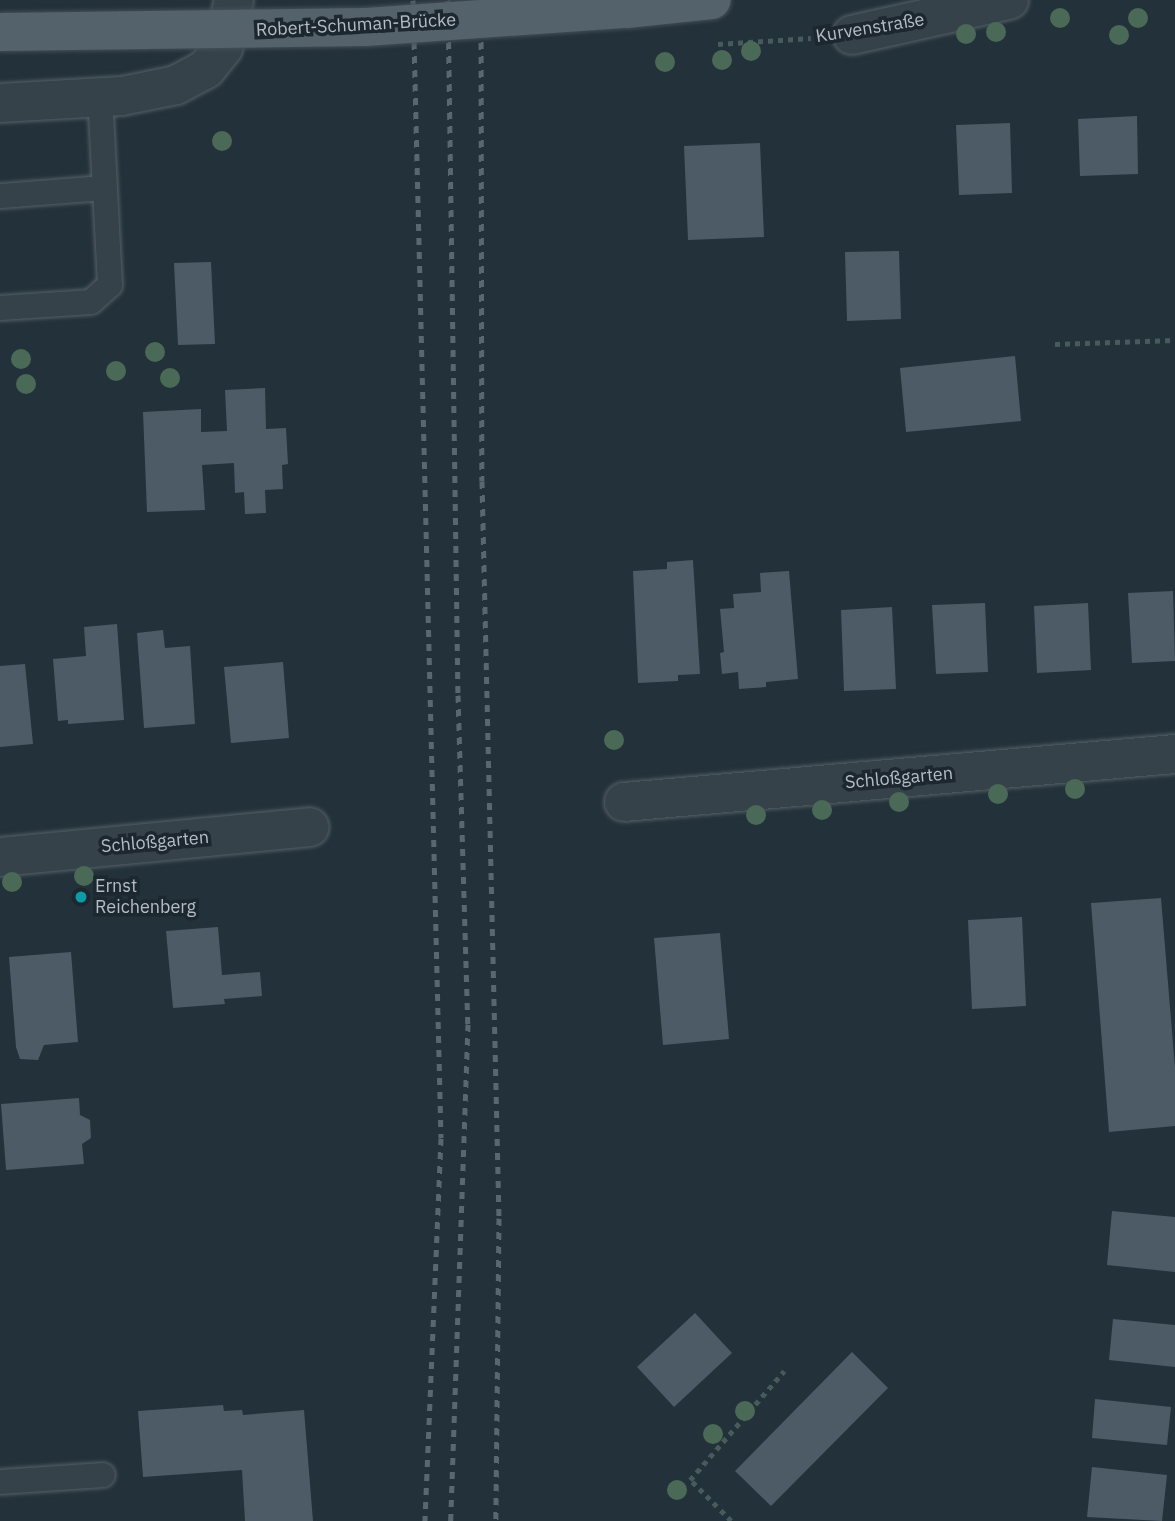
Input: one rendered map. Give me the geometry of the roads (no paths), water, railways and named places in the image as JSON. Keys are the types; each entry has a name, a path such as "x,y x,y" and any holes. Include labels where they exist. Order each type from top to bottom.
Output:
{"main road":[{"name":"Robert-Schuman-Brücke","path":"0,32 366,27 712,0"}],"street":[{"path":"0,103 122,96 176,85 205,69 223,48 234,0"},
{"name":"Kurvenstraße","path":"852,35 1009,0"},
{"name":"Schloßgarten","path":"624,802 1175,754"},
{"name":"Schloßgarten","path":"0,857 310,827"}],"lane":[{"path":"0,307 91,302 110,285 100,97"},
{"path":"0,196 105,188"},
{"path":"0,1482 103,1475"}],"railway":[{"path":"413,0 441,1138 425,1521"},
{"path":"448,0 458,695 468,1024 451,1521"},
{"path":"481,0 482,481 499,1218 496,1521"}],"place":[{"name":"Ernst Reichenberg","path":"81,897"}]}
